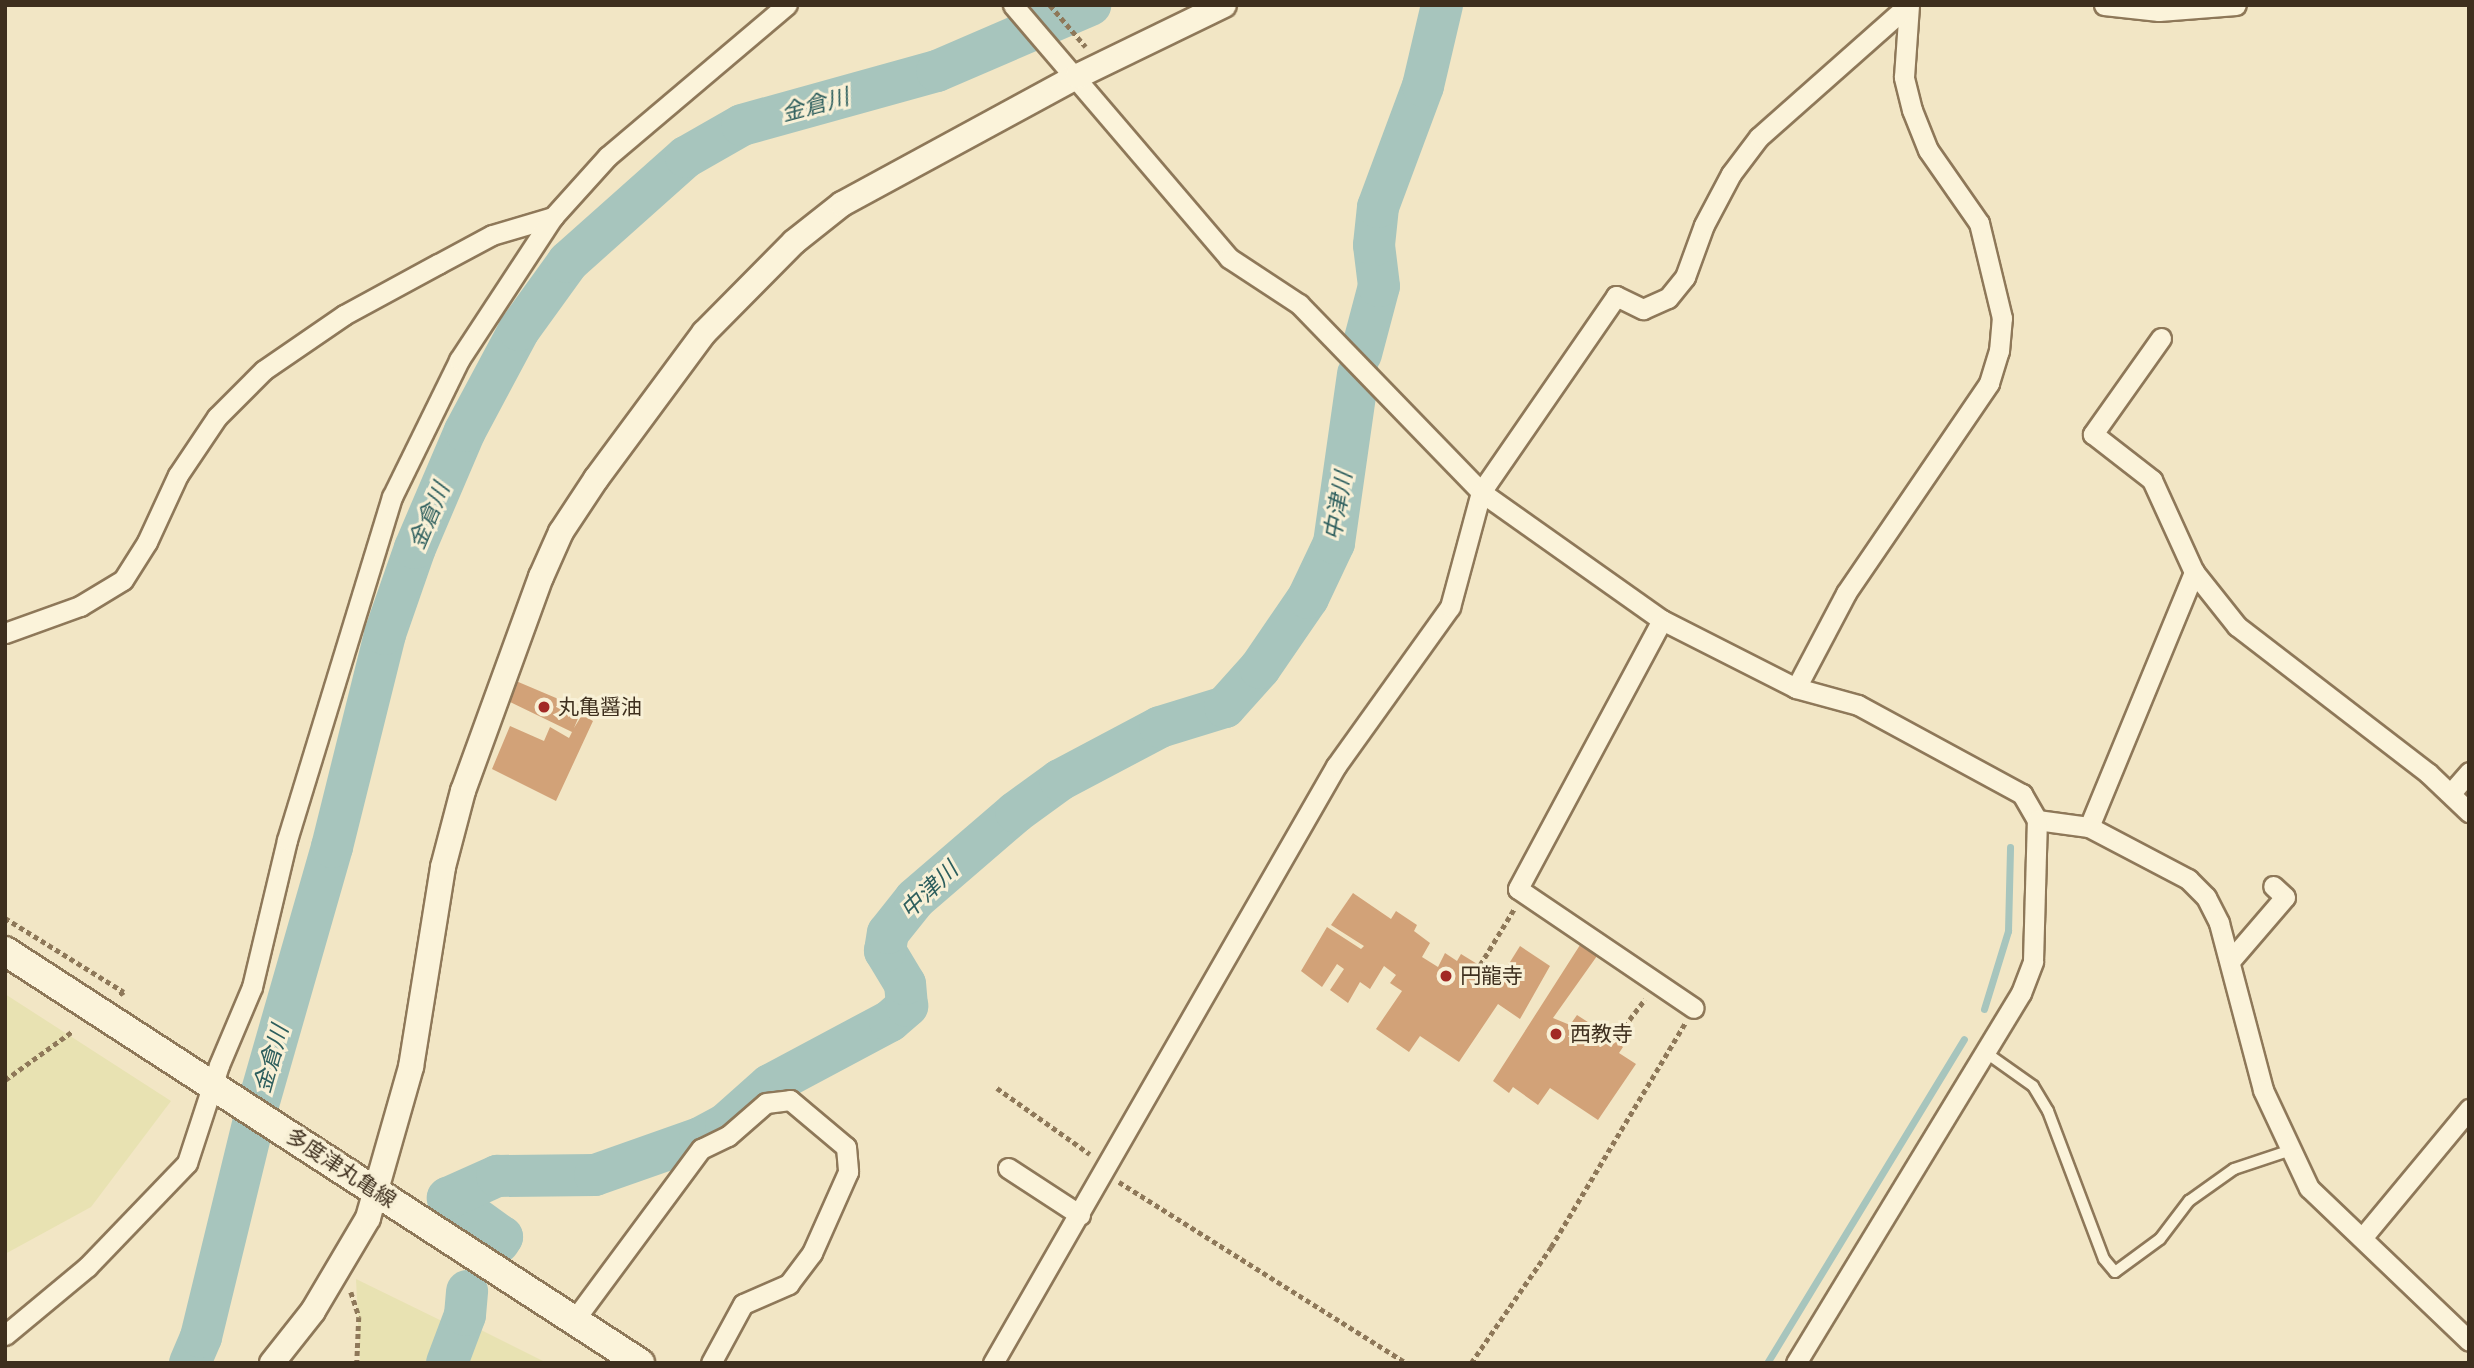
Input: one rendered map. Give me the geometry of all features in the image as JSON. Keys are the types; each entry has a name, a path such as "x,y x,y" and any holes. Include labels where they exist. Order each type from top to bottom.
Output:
{"main road":[{"name":"多度津丸亀線","path":"5,951 640,1363"}],"street":[{"path":"5,1335 86,1267 187,1163 213,1084 252,987 287,840 392,497 459,360 553,217 608,156 787,5"},
{"path":"1013,5 1229,258 1299,304 1481,492 1662,620 1796,688 1858,705 2022,794 2037,820 2033,961 2021,993 1796,1363"},
{"path":"272,1363 334,1275 368,1218 411,1067 443,867 463,791 513,645 561,532 704,333 794,242 842,204 1070,69 1224,5"},
{"path":"993,1363 1336,766 1450,607 1481,492 1616,296 1643,309 1668,298 1685,277 1704,225 1731,174 1759,137 1908,5"},
{"path":"1796,688 1846,593 1989,383 1999,351 2002,318 1979,223 1928,150 1912,110 1904,77 1908,5"},
{"path":"2104,5 2159,12 2236,5"},
{"path":"5,633 91,601 123,580 191,455 217,417 264,370 344,315 492,235 553,217"},
{"path":"2161,338 2093,434 2152,480 2194,572 2237,626 2451,793 2469,812"},
{"path":"2089,827 2194,572"},
{"path":"1662,620 1518,889 1694,1008"},
{"path":"2451,793 2469,772"},
{"path":"2037,820 2089,827 2197,888 2219,923 2263,1090 2288,1151 2309,1188 2469,1341"},
{"path":"2230,961 2286,897 2273,887"},
{"path":"575,1319 701,1149 728,1136 766,1103 790,1100 846,1147 848,1172 812,1253 789,1284 743,1304 711,1363"},
{"path":"2362,1238 2469,1110"},
{"path":"1008,1168 1080,1215"}],"lane":[{"path":"1985,1052 2033,1086 2048,1111 2104,1259 2115,1272 2160,1239 2189,1201 2211,1185 2234,1169 2288,1151"}],"path":[{"path":"1050,5 1088,49"},
{"path":"1480,965 1524,893"},
{"path":"5,918 124,992 117,996"},
{"path":"1615,1040 1657,982"},
{"path":"1471,1363 1551,1247 1606,1148 1694,1008"},
{"path":"5,1080 73,1031"},
{"path":"997,1088 1107,1168 1114,1179 1406,1363"},
{"path":"334,1275 353,1295 359,1317 357,1363"}],"shaded area":[{"path":"5,994 171,1101 91,1207 5,1254"},
{"path":"356,1279 446,1323 436,1363 360,1363"},
{"path":"469,1324 547,1363 454,1363"}],"building":[{"path":"516,681 582,709 574,728 582,715 593,721 556,801 492,769 510,726 544,741 550,727 569,738 572,732 508,701"},
{"name":"円龍寺","path":"1353,893 1391,919 1396,911 1417,925 1414,931 1430,943 1422,957 1438,967 1445,953 1457,961 1461,954 1500,978 1520,946 1550,966 1520,1019 1498,1004 1459,1062 1420,1036 1409,1052 1376,1029 1402,991 1390,983 1396,975 1384,966 1370,989 1360,982 1348,1003 1330,990 1344,969 1337,964 1322,987 1301,971 1327,927 1361,949 1364,946 1331,925"},
{"name":"西教寺","path":"1580,945 1597,956 1553,1018 1570,1025 1577,1015 1594,1026 1590,1032 1603,1042 1607,1035 1623,1047 1619,1053 1636,1064 1598,1120 1550,1088 1538,1105 1513,1087 1509,1093 1493,1081"}],"waterway":[{"name":"金倉川","path":"190,1363 201,1337 256,1112 332,847 385,634 415,548 465,431 519,330 568,262 686,157 742,125 937,71 1090,5"},
{"name":"中津川","path":"1361,354 1379,286 1374,245 1378,207 1423,86 1442,5"},
{"name":"中津川","path":"499,1242 502,1237 448,1198 497,1176 595,1175 700,1138 726,1124 770,1085 890,1021 907,1006 905,984 885,951 888,933 915,899 1016,812 1060,780 1160,727 1225,707 1260,668 1308,598 1334,543 1358,374"},
{"path":"1984,1009 2008,931 2010,847"},
{"path":"1767,1363 1964,1039"},
{"name":"中津川","path":"447,1363 465,1315 467,1291"}],"place":[{"name":"丸亀醤油","path":"544,707"},
{"name":"円龍寺","path":"1446,976"},
{"name":"西教寺","path":"1556,1034"}]}
